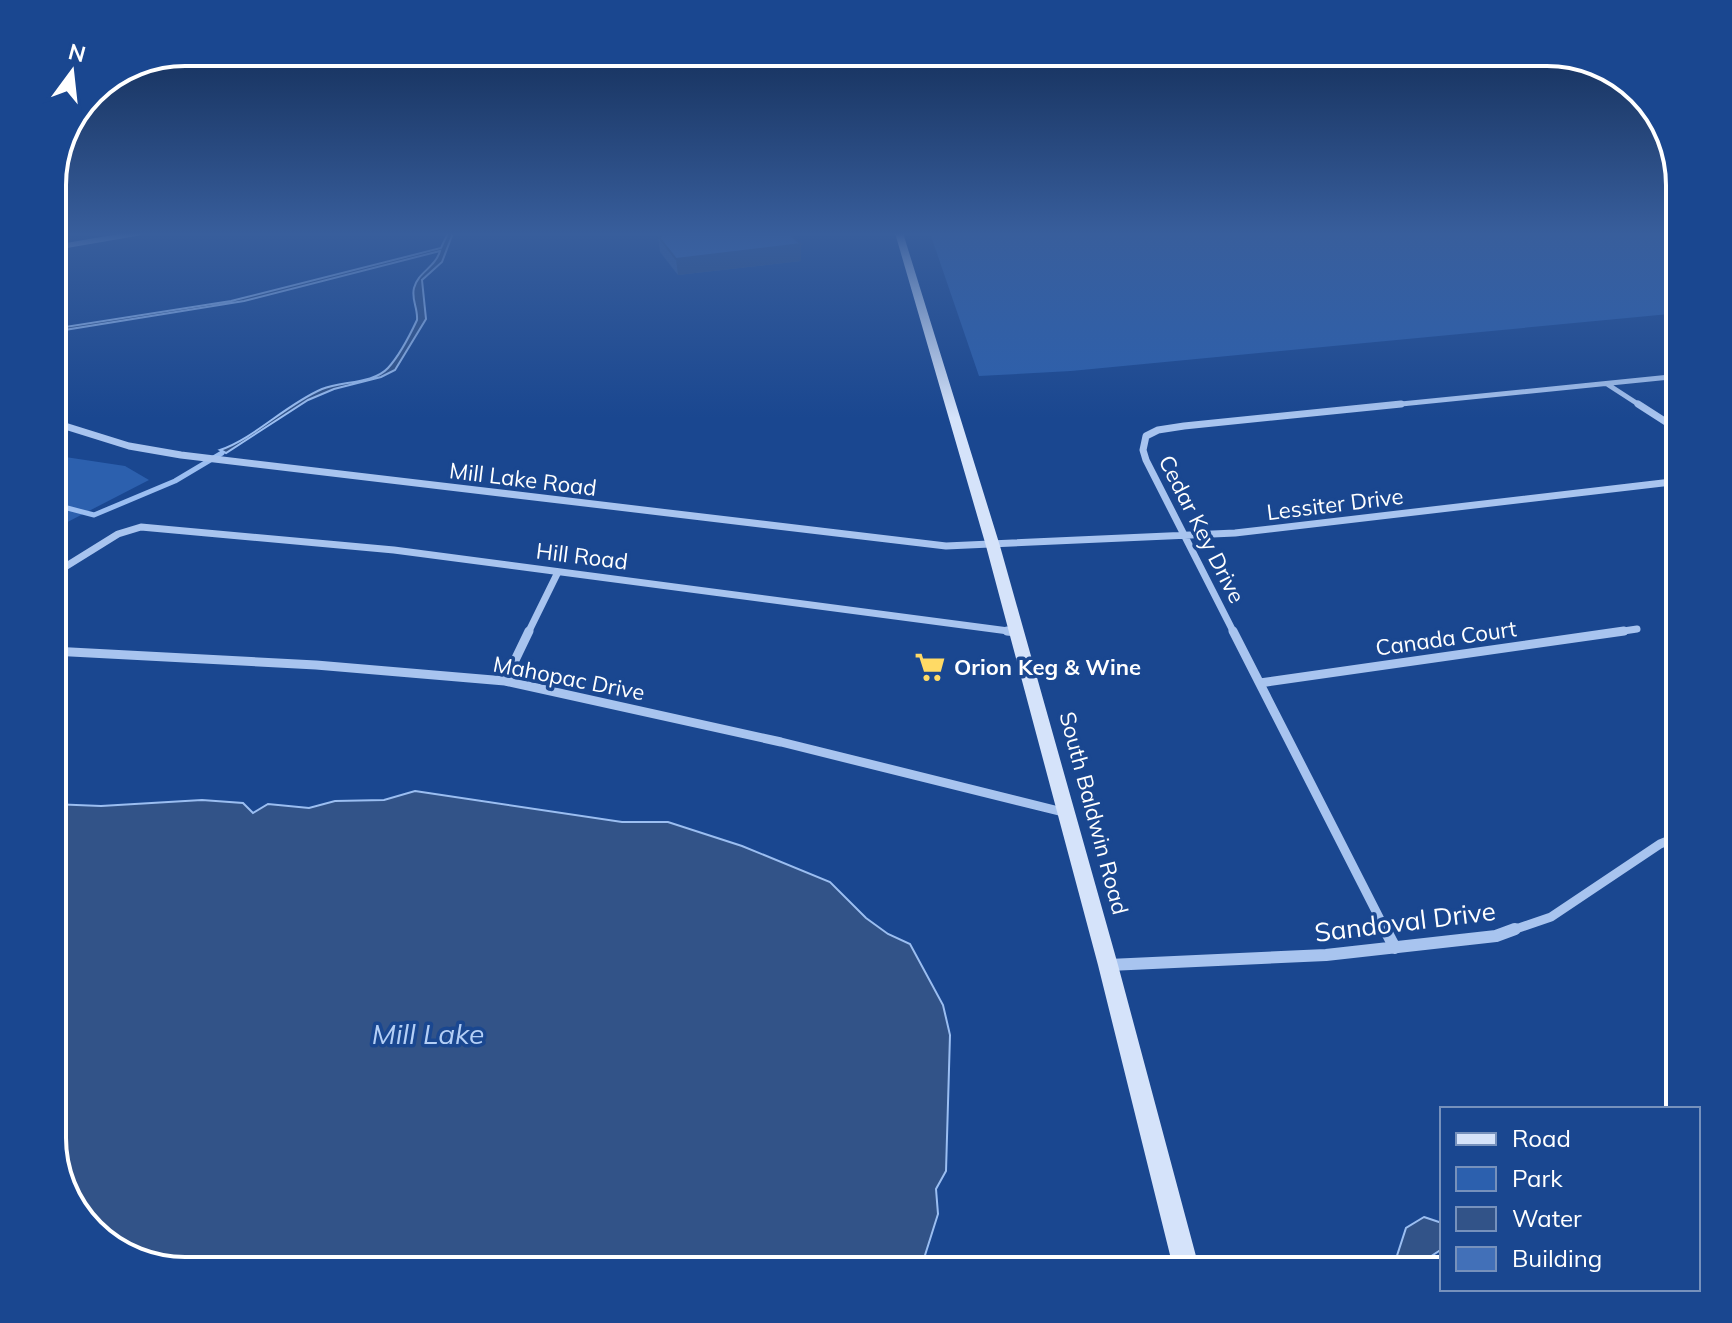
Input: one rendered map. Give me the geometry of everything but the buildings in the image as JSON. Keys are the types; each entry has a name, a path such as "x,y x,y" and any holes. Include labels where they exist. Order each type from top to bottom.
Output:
{"main road":[{"name":"South Baldwin Road","path":"918,295 1017,632 1183,1257"}],"street":[{"name":"Cedar Key Drive","path":"1395,948 1141,448 1143,439 1152,431 1666,377"},
{"path":"1606,383 1666,422"},
{"name":"Mill Lake Road","path":"66,426 129,446 270,467 874,539 946,546 993,546"},
{"name":"Lessiter Drive","path":"993,546 1246,532 1666,483"},
{"name":"Hill Road","path":"66,566 118,534 141,527 394,550 1017,632"},
{"path":"505,681 558,572"},
{"name":"Canada Court","path":"1260,683 1637,629"},
{"name":"Mahopac Drive","path":"66,652 316,665 505,681 810,749 1067,813"},
{"name":"Sandoval Drive","path":"1108,965 1326,955 1496,936 1551,917 1666,842"}],"green space":[{"path":"951,295 1666,295 1666,314 1071,371 979,376"},
{"path":"66,457 125,466 149,480 66,523"}],"water":[{"path":"269,295 66,330 66,327"},
{"path":"424,295 426,319 395,370 308,400 226,453 220,450 246,438 322,389 382,373 400,351 417,320 413,296"},
{"name":"Mill Lake","path":"415,791 622,822 668,822 742,846 830,882 866,918 888,934 910,944 943,1005 950,1035 946,1171 936,1189 938,1214 924,1257 185,1257 162,1255 132,1245 101,1222 78,1191 66,1146 66,805 101,806 202,800 243,803 253,813 268,804 309,808 335,801 384,800"},
{"path":"1424,1217 1440,1222 1440,1250 1430,1257 1397,1257 1406,1228"}],"waterway":[{"path":"66,508 94,515 175,481 222,453"}],"place":[{"name":"Orion Keg & Wine","path":"930,667"}]}
